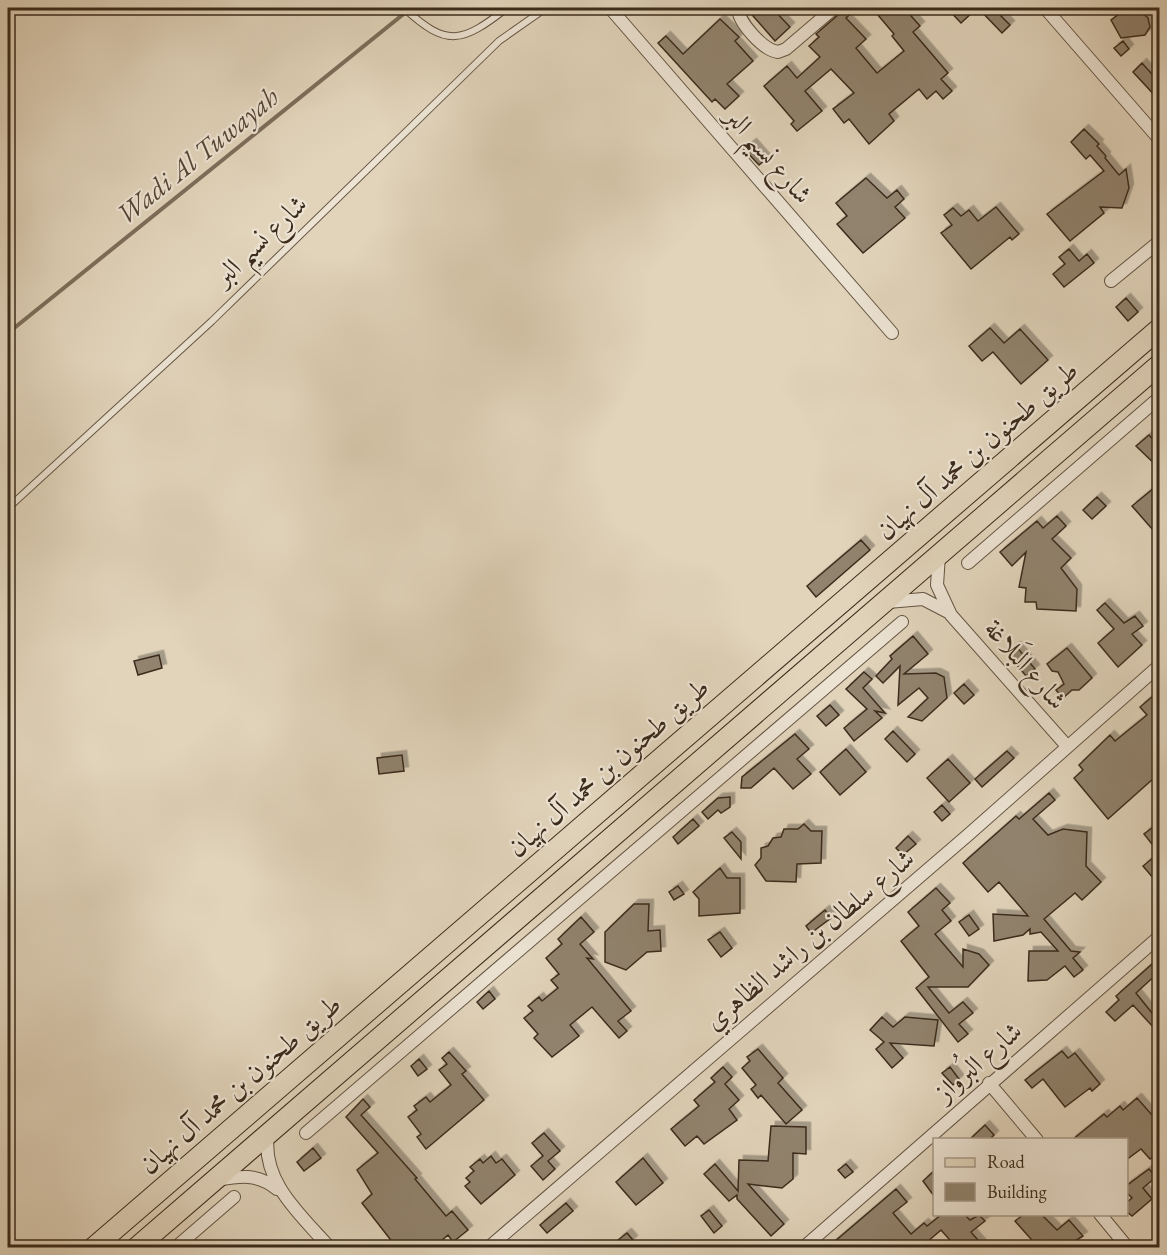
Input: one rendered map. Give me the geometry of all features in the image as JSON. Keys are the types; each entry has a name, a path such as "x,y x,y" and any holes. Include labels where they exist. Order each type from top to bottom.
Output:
{"main road":[{"name":"طريق طحنون بن محمد آل نهيان","path":"93,1248 1160,328"},
{"name":"طريق طحنون بن محمد آل نهيان","path":"136,1248 1160,364"},
{"path":"517,919 513,907 515,898 597,825 620,792"}],"street":[{"name":"شارع نسيم البر","path":"610,8 892,333"},
{"path":"738,8 742,21 766,47 778,52 786,49 834,8"},
{"path":"1045,8 1160,140"},
{"path":"1112,281 1160,241"},
{"path":"968,563 1160,397"},
{"name":"شارع البَلاغة","path":"939,555 937,585 951,615 1066,745"},
{"name":"شارع البَلاغة","path":"884,602 923,599 951,615"},
{"path":"306,1133 902,622"},
{"name":"شارع سلطان بن راشد الظاهري","path":"488,1248 968,835 1066,745 1160,665"},
{"path":"620,828 621,842 626,857"},
{"path":"598,847 613,849 626,857"},
{"name":"شارع البُرواز","path":"803,1248 989,1083 1160,936"},
{"path":"989,1083 1035,1138"},
{"path":"268,1133 268,1167 285,1196"},
{"path":"213,1181 252,1176 268,1182 285,1196 330,1248"},
{"path":"175,1248 234,1197"},
{"path":"1101,1216 1128,1248"}],"lane":[{"path":"404,8 432,31 462,36 481,28 507,8"},
{"name":"شارع نسيم البر","path":"8,508 212,321 499,41 546,8"}],"building":[{"path":"746,8 772,8 790,27 775,41"},
{"path":"842,8 849,15 846,18 866,39 856,48 877,73 904,51 892,36 894,34 872,8 904,8 920,26 913,32 948,73 941,79 952,91 943,99 936,91 927,99 919,89 889,114 894,121 869,144 849,119 844,123 833,109 854,93 831,69 805,91 822,111 797,131 791,124 794,121 764,86 787,66 797,78 820,57 809,46 819,37 816,34 839,14"},
{"path":"947,8 977,8 961,23"},
{"path":"978,8 993,8 1010,25 1002,33"},
{"path":"1127,8 1133,12 1138,9 1148,18 1150,27 1145,35 1121,38 1111,20"},
{"path":"720,19 739,37 735,41 753,61 727,84 739,96 725,109 715,99 712,102 658,43 666,36 683,54"},
{"path":"1123,41 1129,49 1121,56 1114,48"},
{"path":"1142,63 1160,83 1160,101 1133,72"},
{"path":"1084,129 1099,144 1097,146 1119,175 1126,169 1129,188 1122,208 1100,207 1104,213 1070,241 1047,214 1104,171 1090,155 1086,159 1071,142"},
{"path":"752,143 766,159 759,165 744,149"},
{"path":"866,178 887,198 897,190 904,199 895,207 905,218 863,253 837,224 847,216 836,203"},
{"path":"996,207 1019,234 1012,240 1010,237 971,269 941,233 952,225 944,215 953,208 961,216 969,210 978,221"},
{"path":"1069,249 1079,261 1087,254 1094,263 1064,287 1053,274 1065,264 1059,257"},
{"path":"1126,298 1138,312 1128,321 1116,307"},
{"path":"990,328 1004,343 1020,329 1048,360 1021,384 993,352 982,361 969,346"},
{"path":"1149,435 1160,447 1160,469 1136,446"},
{"path":"1160,483 1160,538 1132,506"},
{"path":"1097,497 1106,506 1092,519 1083,510"},
{"path":"1057,516 1066,526 1052,539 1071,558 1061,568 1077,589 1076,611 1037,609 1036,602 1025,602 1026,588 1019,587 1026,552 1012,566 1000,552 1037,521 1043,528"},
{"path":"861,540 870,550 816,597 807,586"},
{"path":"1105,603 1124,623 1135,616 1143,626 1132,634 1142,645 1118,667 1098,643 1114,629 1097,610"},
{"path":"913,636 928,654 904,674 936,673 944,677 947,698 922,721 908,717 928,698 919,688 898,705 900,666 883,683 876,676 892,659 890,656"},
{"path":"1016,646 1035,669 1026,676 1007,653"},
{"path":"1067,648 1092,678 1079,690 1072,690 1063,698 1056,690 1064,684 1058,672 1052,671 1047,664"},
{"path":"159,655 162,668 138,675 134,661"},
{"path":"864,672 872,679 863,688 885,713 875,711 882,718 854,741 844,728 867,709 846,689"},
{"path":"964,684 974,695 964,704 954,693"},
{"path":"1160,690 1160,778 1154,778 1108,819 1074,778 1083,770 1079,765 1110,735 1115,741 1147,715 1140,707"},
{"path":"830,705 839,715 826,726 817,716"},
{"path":"893,731 915,754 907,762 885,739"},
{"path":"795,734 809,749 797,759 811,774 793,789 774,768 751,788 741,788 742,777"},
{"path":"846,749 866,772 840,795 820,772"},
{"path":"1007,751 1014,758 982,787 975,779"},
{"path":"402,755 404,771 379,774 377,758"},
{"path":"948,759 970,783 949,802 927,778"},
{"path":"1049,793 1055,800 1033,819 1048,835 1063,829 1087,832 1086,866 1101,882 1082,900 1075,893 1044,919 1071,951 1080,952 1073,958 1083,970 1074,977 1065,966 1047,980 1028,981 1029,951 1058,951 1041,932 1030,934 1030,929 1023,935 994,941 993,914 1028,916 999,882 988,892 963,863 1016,816 1019,819"},
{"path":"730,797 730,807 721,813 718,810 708,819 702,812 718,798"},
{"path":"942,805 950,814 942,821 934,812"},
{"path":"693,819 699,826 678,844 673,837"},
{"path":"804,824 811,831 822,831 821,863 797,864 796,882 766,881 755,865 761,858 761,848 768,846 773,838 781,837 784,829 798,829"},
{"path":"1152,828 1160,837 1160,886 1143,866 1159,853 1144,834"},
{"path":"732,832 741,842 741,859 724,838"},
{"path":"908,836 916,844 903,855 896,848"},
{"path":"720,868 727,878 740,878 740,913 699,916 699,899 693,892"},
{"path":"678,886 684,894 674,900 669,892"},
{"path":"936,888 950,903 942,910 951,921 935,934 963,967 963,949 979,954 989,965 968,987 928,987 949,1013 963,1002 973,1013 959,1024 968,1034 958,1042 916,988 929,977 901,941 919,926 908,912"},
{"path":"634,904 649,904 648,931 660,930 661,951 647,952 626,970 605,962 605,932"},
{"path":"825,910 831,918 811,933 806,926"},
{"path":"969,915 979,929 969,936 959,922"},
{"path":"581,917 594,932 580,944 593,959 587,958 631,1011 618,1021 627,1031 619,1038 592,1007 570,1025 579,1036 552,1057 534,1038 538,1034 524,1018 533,1011 528,1006 539,997 542,1001 558,988 551,980 559,974 546,958 562,944 558,939"},
{"path":"720,932 732,948 721,957 708,940"},
{"path":"1160,957 1160,971 1136,993 1160,1023 1154,1028 1133,1005 1115,1021 1106,1012 1119,1000 1116,996"},
{"path":"489,991 495,999 483,1009 477,1002"},
{"path":"882,1017 893,1027 905,1017 938,1020 934,1046 890,1043 903,1058 892,1068 876,1049 884,1042 870,1030"},
{"path":"758,1049 783,1078 778,1083 802,1110 786,1124 761,1095 758,1098 751,1089 756,1085 742,1068 750,1061 747,1057"},
{"path":"1062,1051 1068,1058 1075,1053 1100,1084 1092,1091 1090,1088 1065,1107 1043,1079 1032,1088 1025,1080"},
{"path":"449,1052 466,1071 462,1074 484,1100 426,1149 417,1137 421,1134 408,1117 417,1110 414,1106 426,1097 430,1102 451,1085 439,1070 447,1064 442,1058"},
{"path":"419,1059 427,1069 418,1076 411,1066"},
{"path":"723,1067 732,1077 725,1084 739,1100 729,1109 737,1120 704,1144 697,1136 685,1146 671,1129 699,1106 694,1100 715,1082 711,1078"},
{"path":"950,1067 959,1079 953,1085 942,1073"},
{"path":"1137,1098 1152,1115 1160,1109 1160,1152 1150,1159 1141,1149 1128,1159 1128,1138 1074,1138 1104,1114 1107,1117 1120,1106 1123,1110"},
{"path":"363,1099 370,1107 361,1115 417,1178 415,1179 446,1216 452,1211 468,1230 453,1242 448,1235 433,1248 397,1248 362,1203 372,1194 357,1170 378,1153 346,1117"},
{"path":"985,1125 994,1135 991,1138 971,1138"},
{"path":"771,1126 806,1127 806,1154 793,1153 793,1179 782,1188 748,1184 784,1224 771,1236 737,1199 737,1195 729,1201 704,1174 715,1164 738,1191 739,1160 768,1161"},
{"path":"544,1133 560,1151 548,1161 555,1169 543,1180 531,1166 543,1156 532,1143"},
{"path":"313,1148 321,1158 304,1171 297,1162"},
{"path":"491,1156 496,1163 502,1159 515,1175 481,1204 465,1186 470,1182 466,1178 474,1171 470,1167 480,1159 483,1163"},
{"path":"643,1158 663,1183 636,1205 616,1182"},
{"path":"846,1164 853,1172 845,1178 838,1170"},
{"path":"1149,1169 1156,1177 1143,1188 1152,1199 1132,1216 1128,1213 1128,1201 1132,1198 1128,1194 1128,1185"},
{"path":"933,1172 933,1195 923,1181"},
{"path":"896,1189 907,1202 893,1213 911,1234 924,1223 927,1226 940,1216 966,1216 970,1220 980,1216 985,1221 971,1232 985,1248 957,1248 941,1230 920,1248 827,1248"},
{"path":"566,1203 573,1211 547,1233 540,1225"},
{"path":"709,1210 722,1226 714,1233 701,1216"},
{"path":"1022,1216 1043,1216 1057,1230 1069,1220 1083,1236 1064,1248 1039,1248 1015,1221"},
{"path":"627,1233 633,1240 625,1247 618,1240"}],"waterway":[{"name":"Wadi Al Tuwayah","path":"8,333 411,8"}]}
